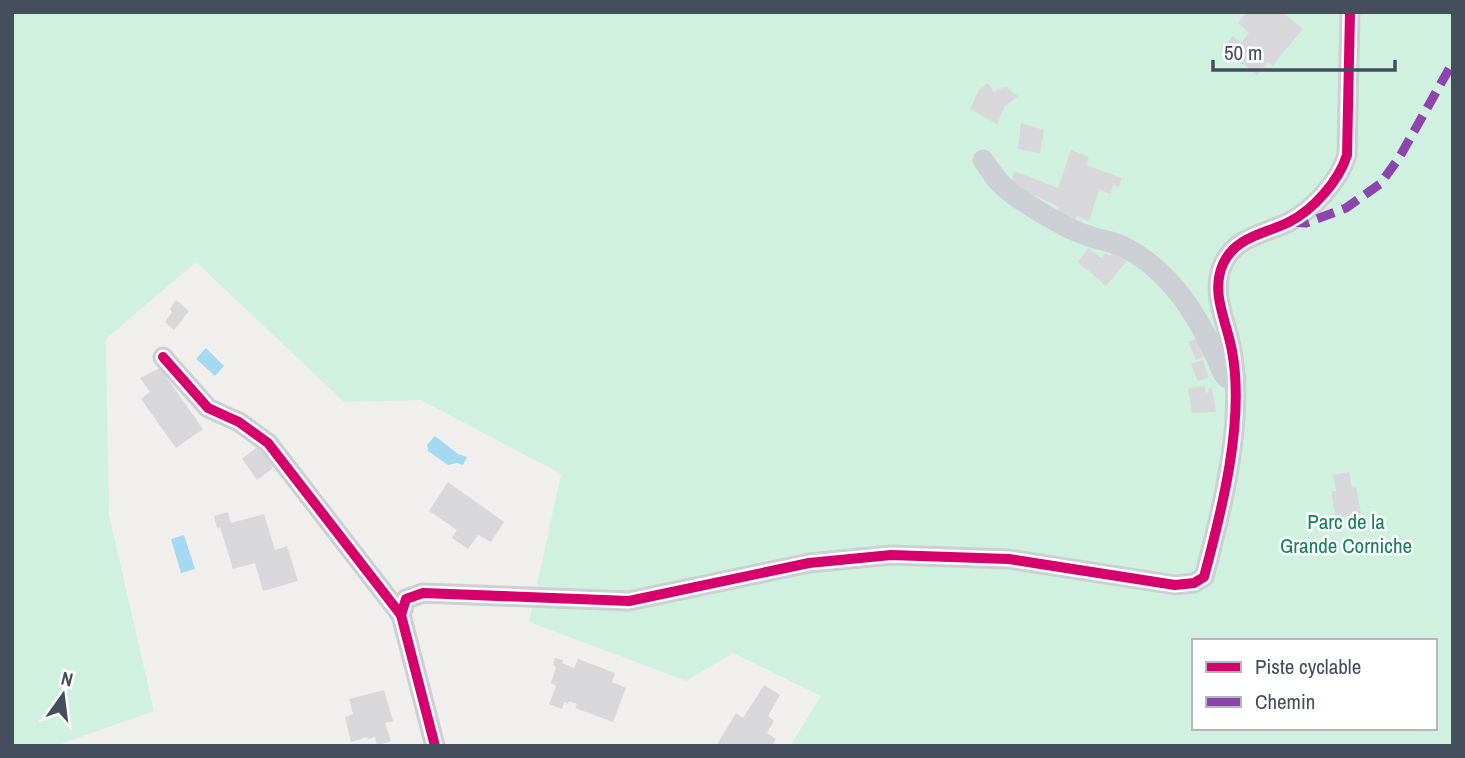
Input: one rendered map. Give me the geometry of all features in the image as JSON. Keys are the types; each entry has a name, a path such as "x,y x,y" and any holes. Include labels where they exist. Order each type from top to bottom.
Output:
{"street":[{"path":"401,615 406,599 423,593 629,601 809,563 891,555 1009,559 1175,585 1194,583 1204,577 1217,531 1230,448 1236,379 1220,302 1219,275 1224,261 1241,243 1264,230 1289,222 1329,189 1340,173 1347,155 1350,12"},
{"path":"983,160 1000,183 1032,206 1086,236 1128,249 1154,267 1177,290 1193,313 1208,338 1223,373 1227,378 1236,379"},
{"path":"163,357 208,408 239,422 268,443 401,615 436,746"}],"green space":[{"name":"Parc de la Grande Corniche","path":"12,12 1453,12 1453,746 790,746 821,696 733,653 686,681 529,622 561,474 421,400 344,402 196,262 106,339 109,515 154,711 55,746 12,746"}],"water":[{"path":"206,348 224,366 215,376 196,359"},
{"path":"435,436 458,454 467,457 463,465 448,465 428,451 427,445"},
{"path":"184,535 195,569 181,573 171,539"}],"building":[{"path":"1247,12 1282,12 1303,29 1272,66 1268,62 1257,76 1224,47 1233,36 1241,43 1249,33 1238,23"},
{"path":"988,83 994,91 1006,87 1018,96 1005,106 997,124 970,109 979,90"},
{"path":"1021,123 1044,130 1040,153 1018,149"},
{"path":"1071,150 1089,157 1086,165 1122,178 1119,187 1113,185 1110,194 1099,190 1089,221 1077,216 1074,223 1056,212 1059,207 1012,185 1014,171 1058,188"},
{"path":"1088,248 1101,258 1106,253 1110,256 1116,248 1129,258 1106,286 1078,262"},
{"path":"176,300 189,311 174,330 165,322"},
{"path":"1197,338 1205,356 1196,360 1188,342"},
{"path":"1203,360 1209,378 1198,381 1191,364"},
{"path":"160,368 203,429 176,448 141,399 150,392 140,378"},
{"path":"1205,386 1206,393 1212,387 1216,412 1192,413 1188,388"},
{"path":"259,446 273,468 257,480 242,459"},
{"path":"1349,472 1352,488 1356,487 1361,514 1336,518 1331,492 1336,491 1333,475"},
{"path":"448,482 504,522 491,542 478,535 468,549 452,538 457,530 429,511"},
{"path":"228,512 231,523 264,514 275,550 287,546 298,581 263,591 255,563 233,569 214,516"},
{"path":"555,658 574,668 578,659 615,673 612,682 626,688 613,722 575,708 577,704 569,701 568,704 564,702 562,709 549,704 556,686 551,683 556,667 553,665"},
{"path":"764,685 780,695 768,716 774,721 767,733 776,739 772,746 716,746 736,713 743,718"},
{"path":"384,690 393,721 385,723 391,741 377,746 375,737 351,742 345,717 353,714 349,699"}],"marked path":[{"path":"1291,222 1306,223 1346,208 1380,184 1399,158 1453,62"}],"cycle path":[{"path":"435,746 401,615 406,599 423,593 629,601 809,563 891,555 1009,559 1175,585 1194,583 1204,577 1230,465 1236,406 1232,351 1219,297 1219,275 1235,247 1298,217 1324,194 1343,165 1347,155 1350,12"},
{"path":"163,357 208,408 239,422 268,443 401,615"}]}
